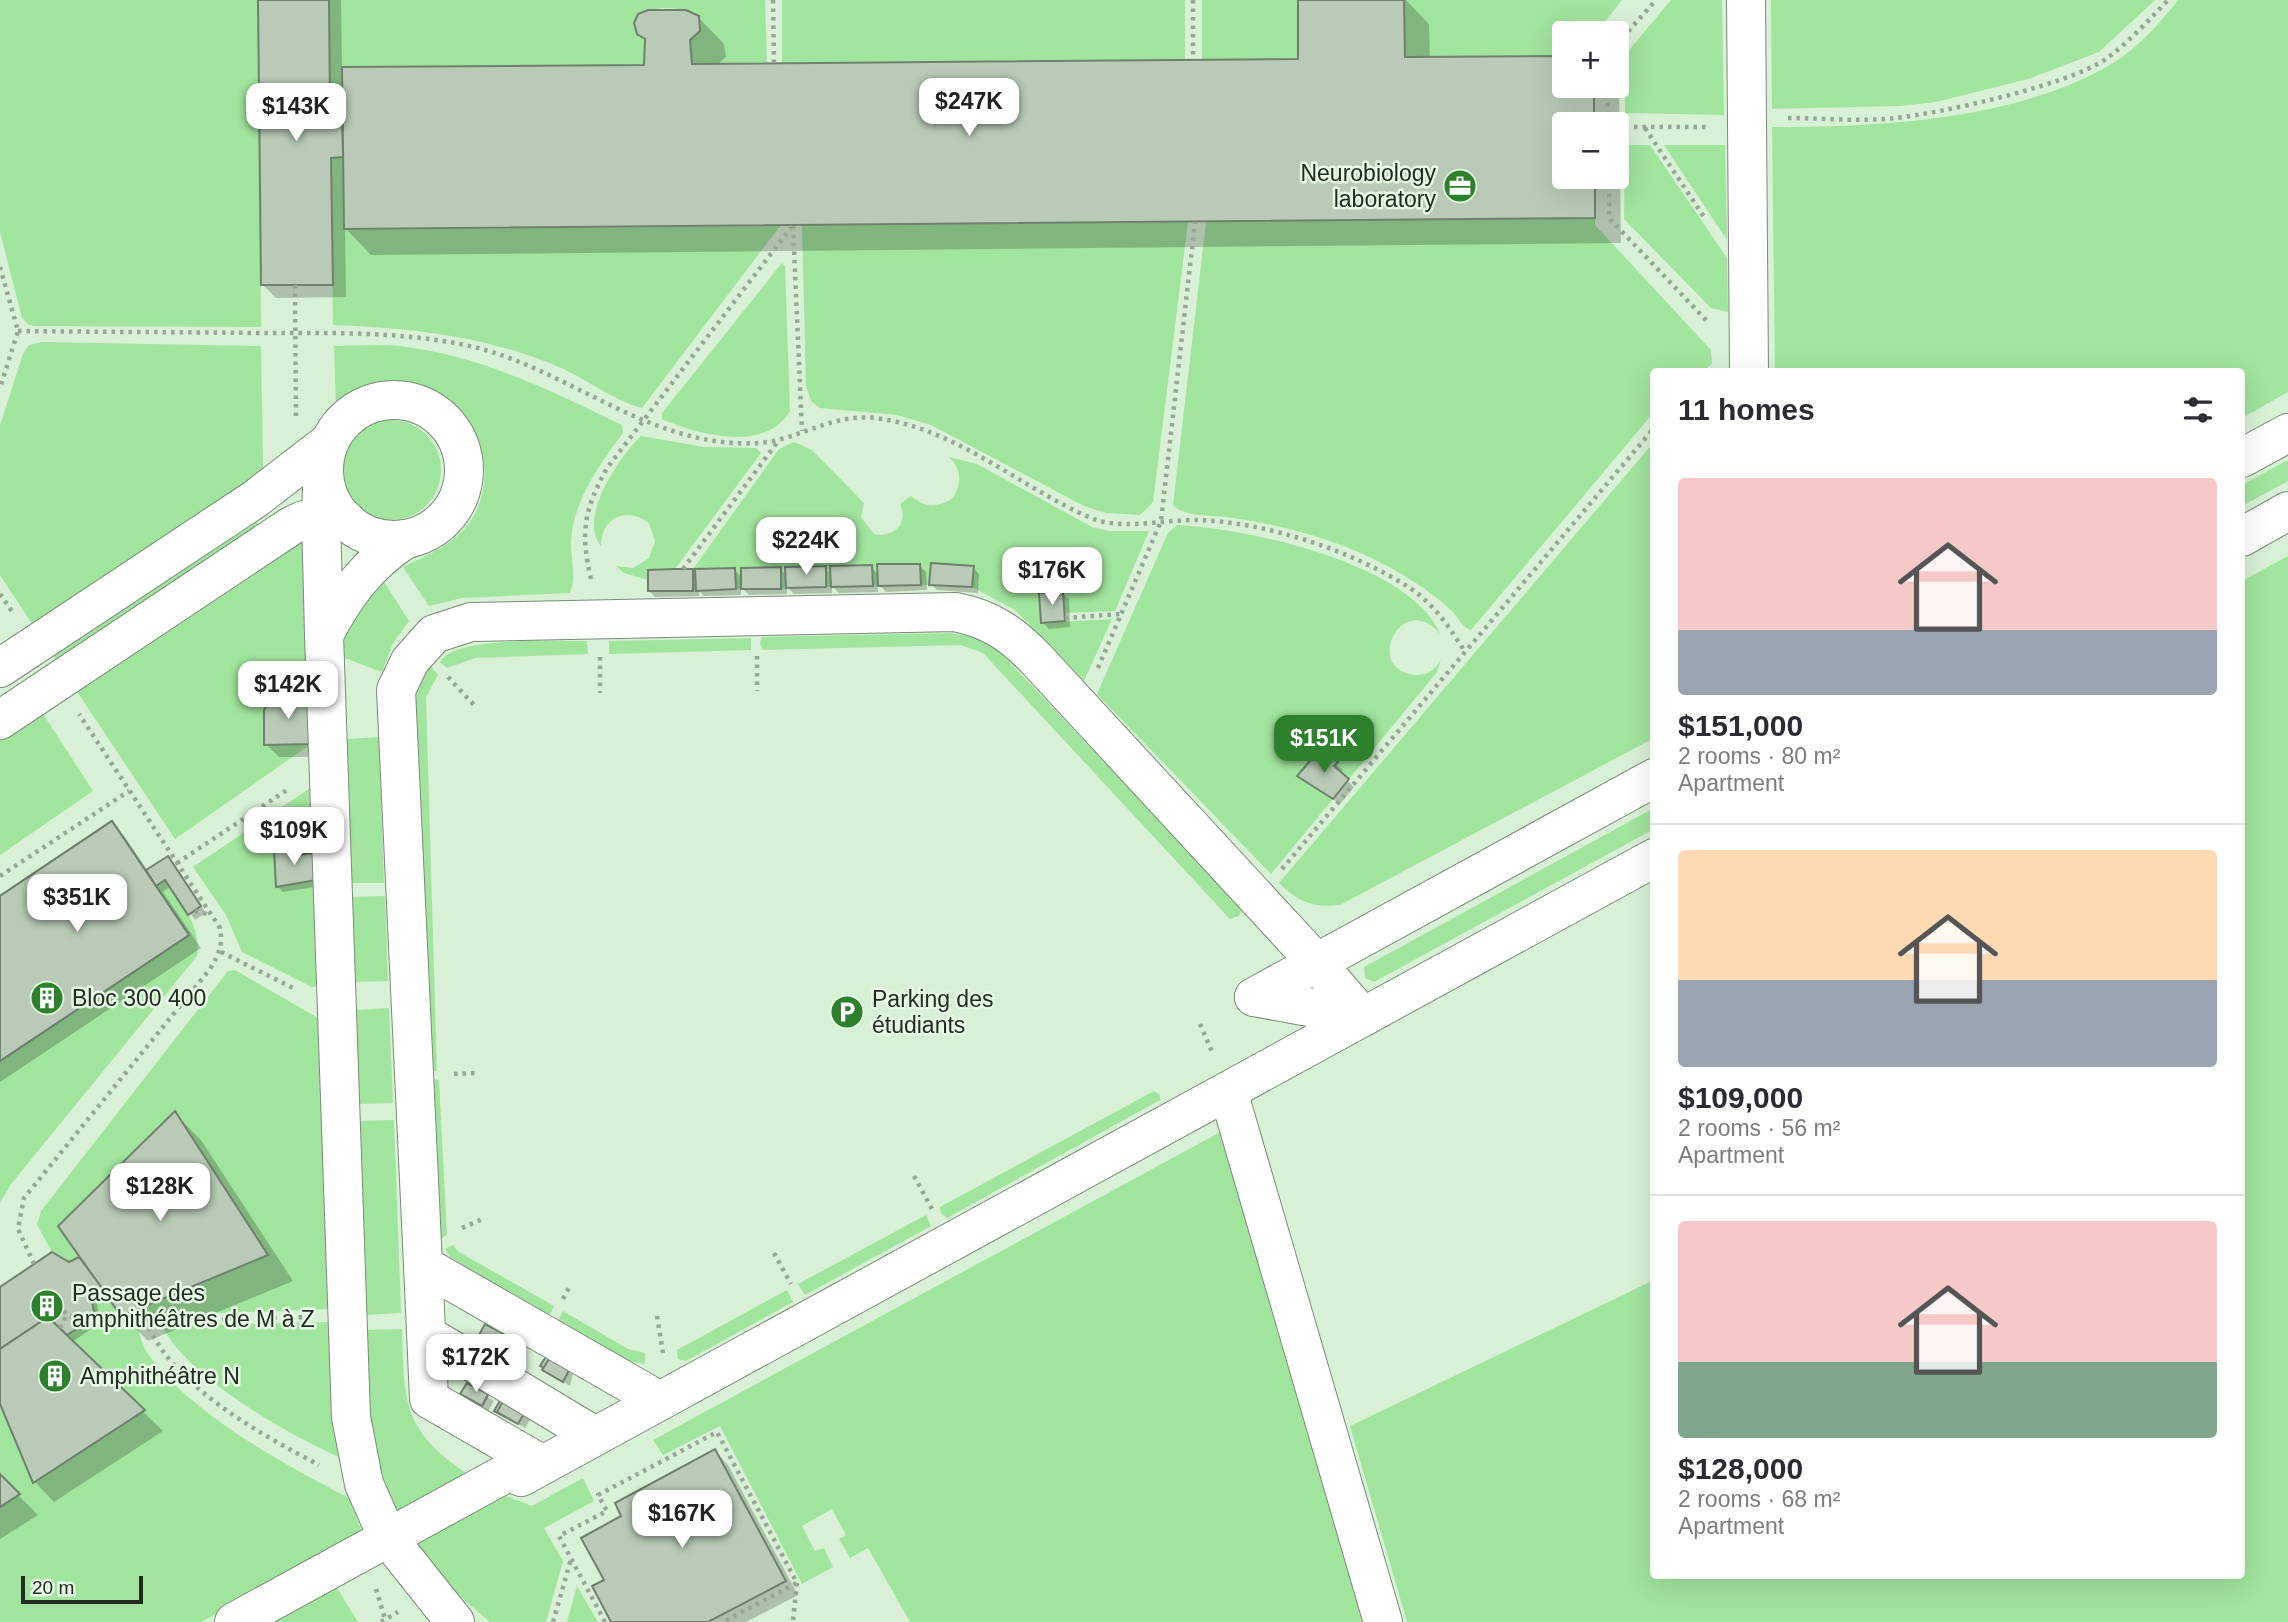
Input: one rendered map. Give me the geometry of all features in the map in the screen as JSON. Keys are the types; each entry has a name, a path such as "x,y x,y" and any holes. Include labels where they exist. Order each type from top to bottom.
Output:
{"lane":[{"path":"1746,0 1749,368"},
{"path":"324,635 341,603 362,575 406,539 427,531 445,518 457,500 463,479 463,456 455,435 441,419 422,406 401,400 379,402 358,409 341,423 326,453 326,487 334,507 324,635 351,1418 364,1484 388,1538 454,1622"},
{"path":"2245,456 2288,433"},
{"path":"0,668 326,453"},
{"path":"2245,535 2288,511"},
{"path":"0,720 306,518 333,518 369,535 406,539"},
{"path":"542,1465 429,1399 396,690 410,661 434,634 471,622 955,612 978,616 998,625 1019,641 1316,962 1363,1017"},
{"path":"1363,1017 1254,997 1650,780"},
{"path":"234,1622 510,1471 521,1477 1650,860"},
{"path":"1228,1091 1383,1622"},
{"path":"423,1265 660,1401"},
{"path":"427,1335 595,1436"}],"path":[{"path":"773,0 774,63"},
{"path":"1193,0 1194,59"},
{"path":"1629,30 1656,0"},
{"path":"1629,127 1746,127 1772,118 1894,118 1975,102 2051,82 2103,61 2138,32 2168,0"},
{"path":"1644,127 1711,227"},
{"path":"1609,189 1609,218 1749,368"},
{"path":"1082,708 1161,521 1195,222"},
{"path":"600,620 583,547 584,522 589,504 607,468 793,225 802,431"},
{"path":"0,267 18,331 0,388"},
{"path":"18,331 394,335 468,346 552,377 642,422 671,433 714,441 756,443 779,439 834,419 857,416 907,425 981,457 1091,518 1119,523 1211,520 1301,539 1357,560 1412,589 1443,618 1465,652"},
{"path":"1257,899 1650,433"},
{"path":"683,569 779,439"},
{"path":"0,594 34,645"},
{"path":"1065,618 1121,614"},
{"path":"34,1264 18,1229 24,1198 210,969 221,952 222,941 220,928 58,681"},
{"path":"177,863 329,762"},
{"path":"0,876 129,791"},
{"path":"195,911 211,916"},
{"path":"54,1297 67,1315 87,1322 348,1316"},
{"path":"60,1328 67,1315"},
{"path":"146,1320 162,1353 215,1399 268,1437 317,1464 364,1484"},
{"path":"605,1622 559,1536 607,1511 598,1495 717,1432 796,1583 793,1620"},
{"path":"553,1622 571,1559"},
{"path":"723,1622 796,1583"}],"shaded area":[{"path":"0,0 2288,0 2288,1622 0,1622"}],"green space":[{"path":"0,0 258,0 261,327 35,326 29,325 22,318 0,232"},
{"path":"329,0 765,0 767,63 692,64 690,40 700,31 699,16 686,10 660,8 638,14 635,22 636,32 645,40 644,65 342,67 342,106 330,106"},
{"path":"782,0 1185,0 1185,60 782,63"},
{"path":"1202,0 1298,0 1298,59 1202,59"},
{"path":"1404,0 1622,0 1605,21 1552,21 1552,56 1405,57"},
{"path":"1671,0 1722,0 1724,115 1625,112 1625,98 1629,98 1629,50"},
{"path":"1771,0 2155,0 2099,52 2028,79 1936,102 1900,106 1772,109"},
{"path":"2178,0 2288,0 2288,392 2245,416 2245,368 1775,368 1772,127 1902,122 1992,108 2035,97 2076,82 2123,57"},
{"path":"1629,145 1650,145 1727,258 1728,312 1711,308 1624,219 1624,189 1629,189"},
{"path":"1664,145 1725,145 1727,240"},
{"path":"343,157 344,230 780,226 642,408 620,400 559,367 504,348 420,331 333,325 331,158"},
{"path":"1595,218 1595,225 1711,350 1712,364 1707,368 1650,368 1650,417 1471,630 1463,625 1446,605 1422,587 1351,549 1273,525 1193,514 1173,505 1206,222"},
{"path":"1188,222 1153,502 1140,515 1106,513 1084,506 931,425 897,415 820,408 811,401 806,386 802,225"},
{"path":"782,263 785,266 790,411 779,424 765,432 748,436 712,435 662,419 662,413"},
{"path":"42,342 261,346 263,465 262,475 38,633 0,575 0,425 23,354 29,345"},
{"path":"334,346 399,346 457,357 541,387 622,425 623,433 597,470 577,510 571,540 573,573 570,593 462,598 429,606 403,567 450,542 472,519 482,494 485,470 480,446 470,426 454,408 434,395 411,388 377,388 336,408"},
{"path":"391,420 410,424 426,435 437,451 441,470 437,489 426,505 410,516 391,520 372,516 356,505 345,489 341,470 345,451 356,435 372,424"},
{"path":"641,436 704,447 756,448 761,453 675,569 648,570 648,580 624,573 616,566 633,568 649,558 655,541 649,523 632,515 617,517 605,528 601,546 595,534 594,520 604,488 632,445"},
{"path":"794,442 812,450 864,503 861,517 874,534 888,534 898,528 903,517 900,504 911,496 921,503 932,505 942,504 953,498 959,477 949,457 977,464 1092,527 1108,531 1149,531 1115,611 1064,613 1039,594 1041,623 1112,619 1084,681 1015,610 972,587 974,567 929,585 921,585 920,564 877,564 878,586 873,586 872,565 831,566 831,587 826,587 826,566 786,567 786,588 781,589 780,567 742,568 741,589 736,589 735,568 696,569 696,591 693,591 693,569 779,449"},
{"path":"1650,447 1650,740 1340,905 1322,906 1307,902 1279,883"},
{"path":"2288,460 2288,481 2245,504 2245,483"},
{"path":"255,521 259,525 60,666 51,652"},
{"path":"1177,525 1243,533 1282,542 1362,569 1396,587 1423,609 1440,634 1426,623 1413,621 1402,626 1394,635 1390,648 1391,660 1399,670 1415,675 1427,673 1434,669 1441,659 1437,672 1349,779 1334,766 1337,763 1319,749 1298,777 1333,799 1271,874 1097,694 1168,533"},
{"path":"287,541 302,542 305,546 310,695 275,696 264,710 264,744 311,744 175,839 72,684"},
{"path":"2288,556 2288,1622 1407,1622 1350,1426 1650,1282 1650,1579 2245,1579 2245,579"},
{"path":"383,580 409,621 393,643 382,672 342,657 343,630"},
{"path":"949,633 976,637 998,650 1242,908 1239,916 1230,919 983,653 961,645 763,650 760,644 762,637"},
{"path":"751,638 751,650 609,654 609,641"},
{"path":"587,641 588,654 475,658 447,668 440,662 449,653 485,644"},
{"path":"431,666 438,675 426,697 437,1071 428,1071 415,695 422,676"},
{"path":"38,706 93,791 0,855 0,731"},
{"path":"379,737 384,883 350,883 345,739"},
{"path":"313,786 315,853 297,855 297,849 275,850 276,887 316,880 319,986 312,987 242,952 226,915 193,867"},
{"path":"1650,810 1650,831 1374,982 1365,978 1364,967"},
{"path":"165,880 193,925 198,945 197,956 11,1184 0,1203 0,1061 189,935 156,886"},
{"path":"385,896 388,981 353,982 350,897"},
{"path":"235,970 318,1018 330,1309 95,1317 91,1296 102,1288 121,1316 268,1255 175,1112 58,1225 79,1257 69,1262 52,1252 37,1225 41,1211 228,971"},
{"path":"389,1008 393,1103 357,1104 354,1010"},
{"path":"431,1079 439,1080 447,1235 440,1239"},
{"path":"1154,1091 1160,1095 1160,1100 947,1218 941,1213 940,1207"},
{"path":"394,1120 401,1313 365,1315 358,1121"},
{"path":"1226,1129 1364,1622 910,1622 868,1548 850,1558 839,1539 846,1535 832,1509 802,1526 815,1551 824,1548 833,1567 802,1584 720,1426 663,1455 653,1440"},
{"path":"926,1215 931,1226 805,1295 798,1284"},
{"path":"453,1245 459,1252 554,1306 551,1313 548,1315 450,1257 445,1249"},
{"path":"787,1290 793,1302 686,1361 678,1359 677,1350"},
{"path":"563,1311 628,1349 645,1353 645,1364 626,1361 558,1321"},
{"path":"330,1322 339,1457 267,1419 215,1384 193,1365 162,1326"},
{"path":"137,1326 146,1351 186,1395 211,1416 267,1453 349,1498 363,1534 201,1622 0,1622 0,1404 33,1482 145,1410 67,1335 79,1328"},
{"path":"402,1329 404,1377 412,1414 432,1445 471,1476 397,1515 387,1493 375,1448 365,1330"},
{"path":"583,1478 594,1501 544,1528 563,1561 546,1622 490,1622 448,1586 415,1544 506,1496 532,1506"},
{"path":"577,1586 598,1622 567,1622"},
{"path":"337,1588 358,1622 274,1622"}],"building":[{"path":"258,0 329,0 330,106 342,106 343,157 331,158 333,285 261,285"},
{"path":"1298,0 1404,0 1405,57 1552,56 1552,98 1594,98 1594,112 1552,112 1552,189 1595,189 1595,218 344,229 342,67 644,65 645,39 637,34 634,23 638,14 648,10 686,10 699,16 700,31 690,40 692,64 1298,59"},
{"path":"931,563 974,566 972,587 929,585"},
{"path":"877,564 920,564 921,585 878,586"},
{"path":"872,565 873,586 831,587 830,566"},
{"path":"826,566 826,587 786,588 785,567"},
{"path":"781,567 781,589 741,589 741,568"},
{"path":"735,568 736,589 696,591 695,569"},
{"path":"693,569 693,591 648,591 648,570"},
{"path":"1063,591 1065,621 1041,623 1039,593"},
{"path":"275,695 310,695 311,744 264,745 264,710"},
{"path":"1320,749 1338,762 1334,766 1349,779 1333,799 1297,776"},
{"name":"Bloc 300 400","path":"112,821 189,935 0,1061 0,896"},
{"name":"Bloc 300 400","path":"112,821 189,935 0,1061 0,896"},
{"path":"297,849 297,855 315,853 316,880 276,887 274,850"},
{"path":"168,856 201,906 188,915 165,880 156,886 146,870"},
{"path":"175,1111 268,1255 121,1316 58,1226"},
{"name":"Passage des amphithéâtres de M à Z","path":"52,1252 69,1262 79,1257 102,1288 91,1296 95,1317 67,1335 48,1317 0,1349 0,1287"},
{"name":"Amphithéâtre N","path":"48,1317 145,1410 33,1483 0,1404 0,1349"},
{"path":"485,1324 506,1335 500,1347 479,1335"},
{"path":"547,1355 568,1366 562,1378 540,1366"},
{"path":"549,1359 569,1370 563,1382 542,1370"},
{"path":"468,1382 489,1393 483,1405 462,1394"},
{"path":"467,1383 488,1394 482,1406 460,1394"},
{"path":"501,1399 521,1411 515,1422 494,1411"},
{"path":"503,1401 525,1412 518,1424 497,1412"},
{"path":"715,1449 786,1581 708,1622 611,1622 592,1586 604,1580 581,1538 621,1516 615,1503"},
{"path":"0,1474 20,1494 0,1507"}],"place":[{"name":"Neurobiology laboratory","path":"1460,186"},
{"name":"Bloc 300 400","path":"47,998"},
{"name":"Parking des étudiants","path":"847,1012"},
{"name":"Passage des amphithéâtres de M à Z","path":"47,1306"},
{"name":"Amphithéâtre N","path":"55,1376"}]}
